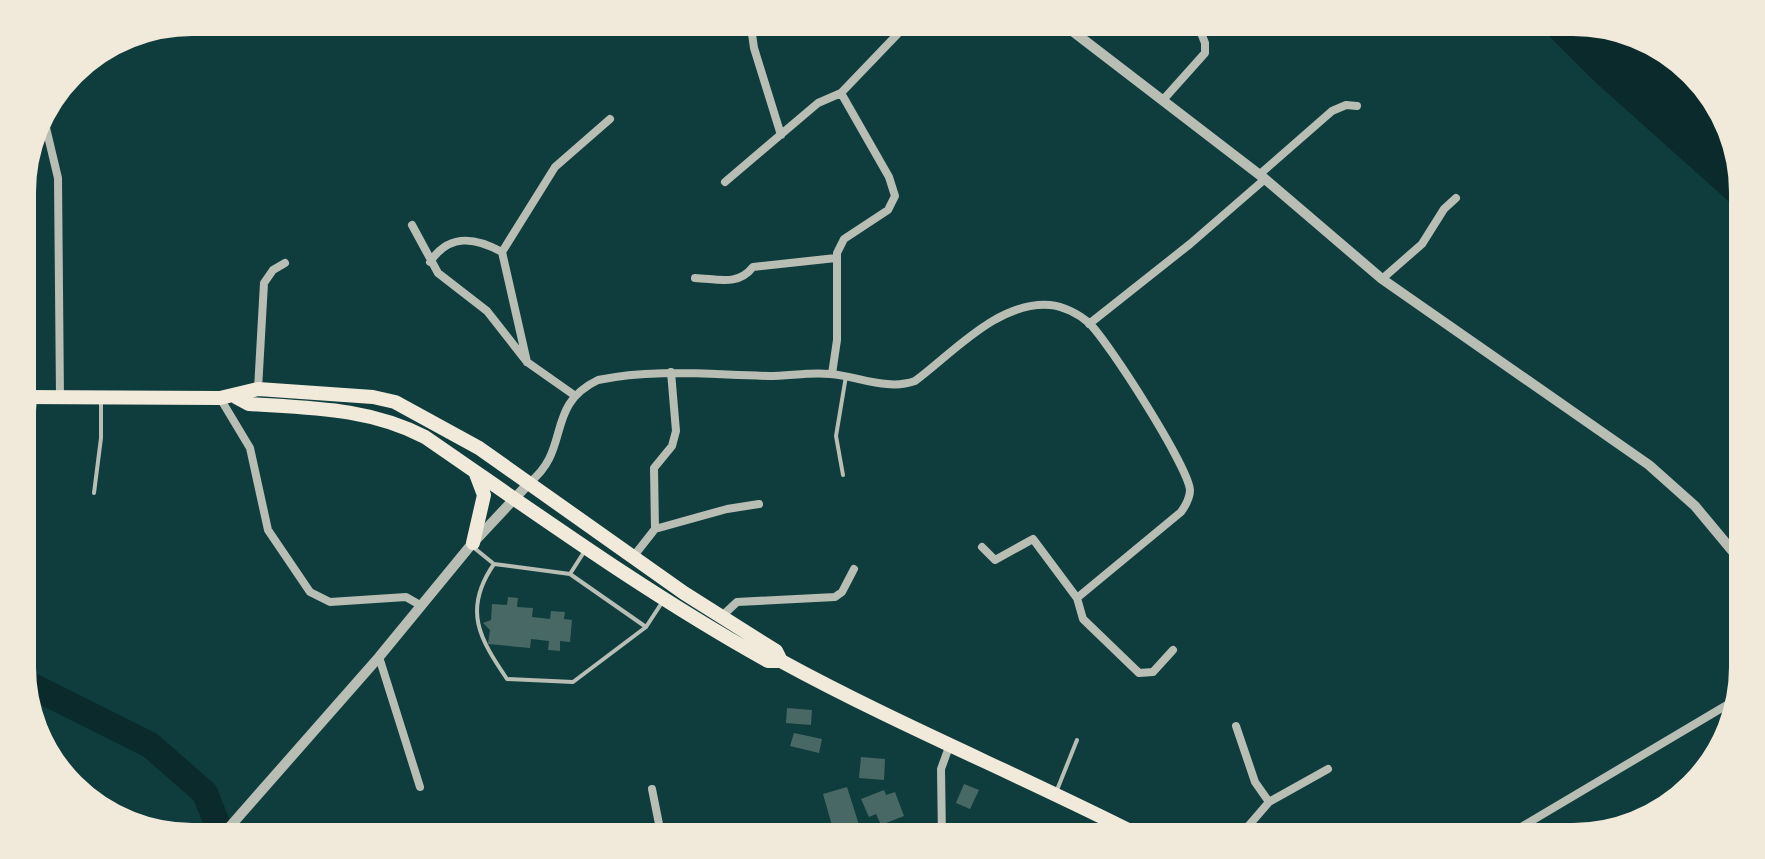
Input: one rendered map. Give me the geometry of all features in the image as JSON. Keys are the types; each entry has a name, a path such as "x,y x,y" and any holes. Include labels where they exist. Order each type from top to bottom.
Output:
{"highway":[{"path":"34,397 220,398 236,397 258,389 373,397 395,402 443,426 529,483 633,557 776,651 781,661"},
{"path":"236,397 249,404 346,410 375,415 425,437 585,551 768,661 781,661 949,747 1056,792 1119,825"},
{"path":"472,544 484,495 475,472"}],"street":[{"path":"752,34 781,135"},
{"path":"725,182 818,103 841,93 898,34"},
{"path":"1076,34 1262,176 1382,279 1649,465 1695,506 1731,549"},
{"path":"1163,100 1205,53 1201,34"},
{"path":"832,374 837,340 836,258 844,239 888,210 895,196 889,177 841,93"},
{"path":"1089,324 1190,244 1332,111 1346,105 1357,106"},
{"path":"527,362 502,252 555,167 610,119"},
{"path":"47,130 58,178 60,398"},
{"path":"1382,279 1422,244 1444,209 1456,198"},
{"path":"412,225 430,262 447,282 487,311 527,362 574,395"},
{"path":"430,262 442,246 462,239 478,241 502,252"},
{"path":"695,278 745,278 753,267 836,258"},
{"path":"258,389 264,283 273,270 285,263"},
{"path":"231,825 379,657 472,544 553,455 563,414 574,395 598,380 671,372 832,374 892,385 915,381 995,320 1025,308 1053,305 1089,324 1172,445 1187,479 1190,495 1181,512 1077,598"},
{"path":"655,529 654,468 672,446 676,431 671,372"},
{"path":"220,398 250,448 268,530 310,592 330,602 406,597 420,605"},
{"path":"633,557 655,529 727,509 759,504"},
{"path":"982,547 995,560 1033,539 1077,598 1083,619 1139,673 1153,672 1173,650"},
{"path":"722,616 737,602 835,597 842,592 854,569"},
{"path":"379,657 420,787"},
{"path":"1527,825 1726,706"},
{"path":"1236,726 1255,782 1269,802"},
{"path":"942,825 941,769 949,747"},
{"path":"1249,825 1269,802 1328,769"},
{"path":"652,789 659,825"}],"lane":[{"path":"843,475 836,436 846,376"},
{"path":"94,493 101,438 101,396"},
{"path":"472,544 494,564 570,574 646,627"},
{"path":"570,574 585,551"},
{"path":"494,564 482,581 477,623 480,639 507,679 573,682 646,627 664,601"},
{"path":"1056,792 1077,740"}],"water":[{"path":"1547,34 1593,35 1624,42 1652,55 1685,80 1710,113 1719,132 1730,172 1731,203 1595,82"}],"building":[{"path":"508,597 518,598 517,607 533,608 532,617 550,619 551,611 565,612 564,619 572,620 570,642 560,641 560,651 548,650 549,641 531,639 530,648 488,644 490,630 483,623 491,620 492,604 507,605"},
{"path":"787,708 812,710 811,725 786,723"},
{"path":"794,733 822,739 819,753 790,746"},
{"path":"861,757 885,759 884,780 859,778"},
{"path":"964,784 979,790 970,809 956,803"},
{"path":"847,787 859,825 832,825 823,794"},
{"path":"884,790 886,795 895,792 904,816 881,825 876,814 869,817 861,799"}],"waterway":[{"path":"35,688 150,745 205,793 218,825"}]}
